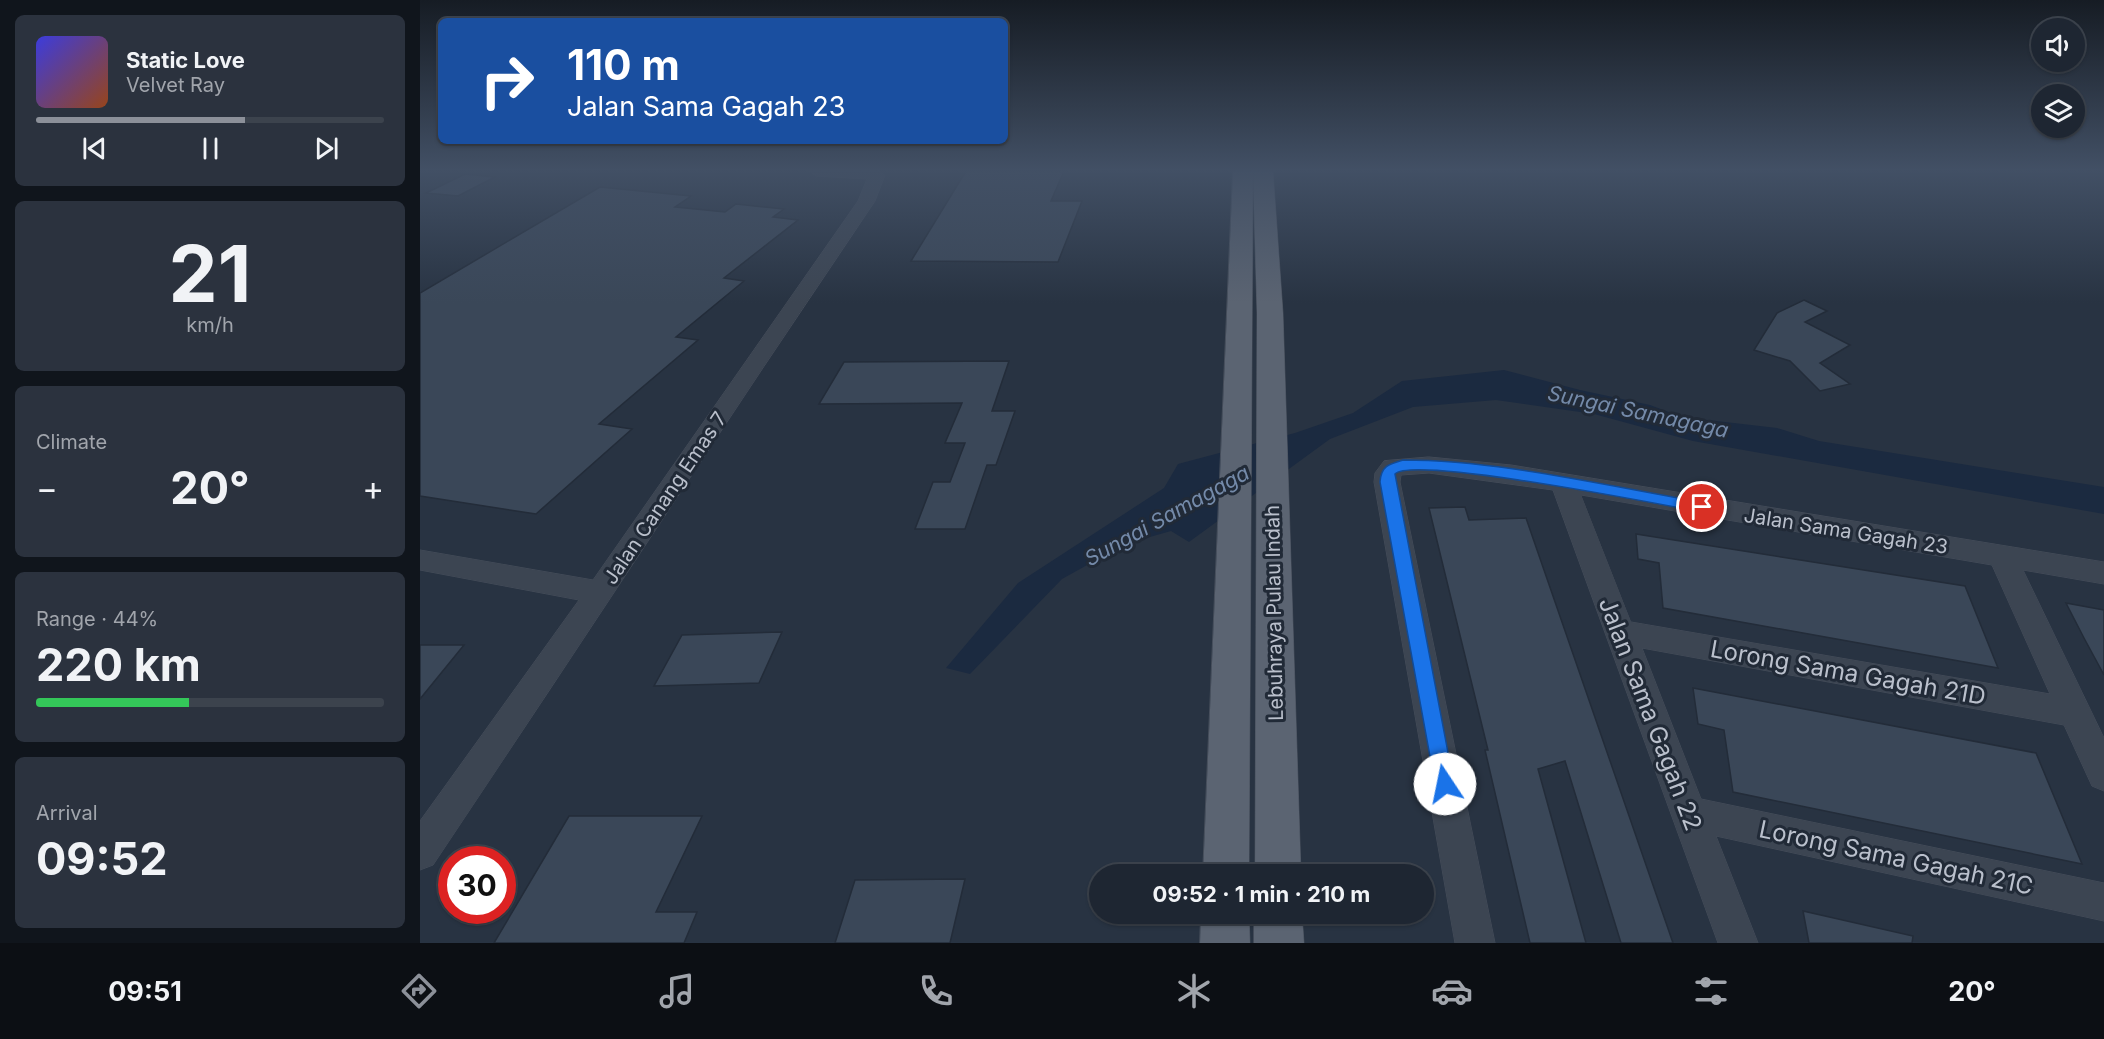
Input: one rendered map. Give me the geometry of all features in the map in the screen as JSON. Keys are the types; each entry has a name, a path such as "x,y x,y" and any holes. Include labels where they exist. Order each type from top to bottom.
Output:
{"main road":[{"name":"Lebuhraya Pulau Indah","path":"1249,215 1255,264 1278,864"},
{"name":"Lebuhraya Pulau Indah","path":"1226,864 1259,215"},
{"path":"1225,924 1225,943"},
{"path":"1278,924 1279,943"}],"street":[{"name":"Jalan Canang Emas 7","path":"420,852 600,593 856,215"},
{"name":"Jalan Sama Gagah 23","path":"1475,943 1389,493 1388,472 1394,467 1429,465 1511,474 2104,573"},
{"name":"Jalan Sama Gagah 22","path":"1564,484 1738,943"},
{"path":"2003,556 2104,775"},
{"path":"420,560 600,593"},
{"name":"Lorong Sama Gagah 21D","path":"1619,632 2076,713"},
{"name":"Lorong Sama Gagah 21C","path":"1688,813 2104,902"}],"water":[{"name":"Sungai Samagaga","path":"1504,370 1650,405 1682,417 1777,428 1819,441 2104,487 2104,514 1693,441 1594,414 1496,400 1413,407 1330,439 1189,542 1171,531 1125,544 1062,579 970,674 946,668 1018,583 1164,488 1178,464 1295,433 1353,413 1402,381"}],"building":[{"path":"552,215 776,215 773,217 798,220 724,278 744,281 676,337 698,340 599,424 632,429 536,514 420,496 420,293"},
{"path":"939,215 1076,215 1058,262 911,261"},
{"path":"1804,300 1827,311 1805,322 1850,345 1820,363 1850,384 1820,391 1790,361 1754,350 1777,313"},
{"path":"1009,361 992,411 1015,411 996,465 987,465 965,529 915,529 933,482 950,482 965,443 945,443 962,403 819,404 844,362"},
{"path":"1465,507 1469,520 1526,518 1673,943 1621,943 1565,761 1538,769 1586,943 1530,943 1485,750 1488,750 1429,508"},
{"path":"1636,534 1965,586 1998,668 1663,608 1659,563 1638,559"},
{"path":"2066,603 2104,610 2104,675 2084,638"},
{"path":"782,632 759,683 654,686 682,635"},
{"path":"420,645 464,645 420,699"},
{"path":"1693,688 2036,753 2082,864 1733,792 1724,730 1698,724"},
{"path":"569,816 702,816 656,912 697,912 684,943 494,943 505,924 516,924 516,906"},
{"path":"965,879 950,943 835,943 855,880"},
{"path":"1803,911 1913,936 1912,943 1809,943"}],"route":[{"path":"1445,784 1387,482 1388,472 1394,467 1403,465 1429,465 1511,474 1702,507"}]}
